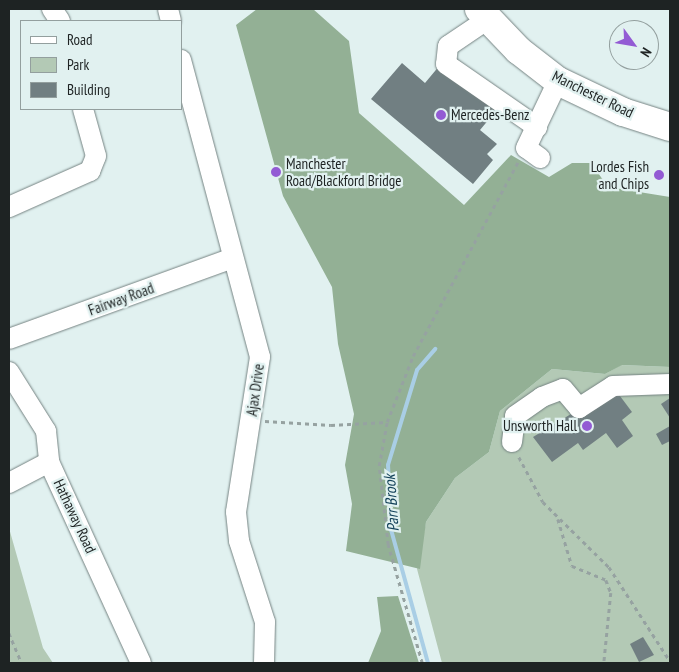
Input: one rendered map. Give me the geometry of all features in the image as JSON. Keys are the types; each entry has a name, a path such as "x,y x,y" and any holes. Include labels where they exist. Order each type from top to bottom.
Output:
{"highway":[{"name":"Manchester Road","path":"479,21 558,81 623,112 670,127"}],"street":[{"path":"52,9 59,20"},
{"path":"479,21 448,46 446,64 537,127"},
{"name":"Ajax Drive","path":"182,64 260,357 252,420 237,482 236,512 238,541 265,622 264,663"},
{"path":"533,153 537,127 558,81"},
{"path":"10,204 90,171 96,156 83,110"},
{"name":"Fairway Road","path":"9,339 233,258"},
{"name":"Hathaway Road","path":"9,372 46,431 49,462 141,663"},
{"path":"512,442 515,416 542,396 563,389 579,408 619,384 670,384"},
{"path":"9,483 49,462"}],"path":[{"path":"422,663 388,545 379,466 387,422 444,295 533,153"},
{"path":"252,420 331,425 387,422"},
{"path":"512,442 536,493 609,567 670,661"},
{"path":"558,517 572,566 606,580 611,593 604,663"},
{"path":"9,633 22,663"}],"green space":[{"path":"257,9 313,9 349,41 359,113 464,205 511,155 549,177 572,163 591,163 608,187 670,197 670,367 622,365 605,374 552,369 500,411 489,452 455,478 426,522 420,569 346,551 352,504 345,465 354,414 338,344 332,287 283,196 236,25"},
{"path":"621,365 670,367 670,663 442,663 417,569 426,522 455,478 489,452 500,411 552,369 605,374"},
{"path":"9,528 43,648 53,663 9,663"},
{"path":"398,596 419,663 368,663 381,631 377,597"}],"building":[{"name":"Mercedes-Benz","path":"450,53 505,100 480,130 497,144 487,154 493,160 473,184 371,99 402,63 425,83"},
{"name":"Unsworth Hall","path":"614,388 632,412 622,420 633,436 617,448 606,433 583,450 578,443 552,462 533,437"},
{"path":"670,398 670,418 661,404"},
{"path":"670,426 670,441 662,445 656,434"},
{"path":"643,637 654,655 639,662 630,644"}],"waterway":[{"name":"Parr Brook","path":"428,663 391,530 388,465 417,370 435,349"}],"place":[{"name":"Mercedes-Benz","path":"441,115"},
{"name":"Manchester Road/Blackford Bridge","path":"276,172"},
{"name":"Lordes Fish and Chips","path":"659,175"},
{"name":"Unsworth Hall","path":"587,426"}]}
